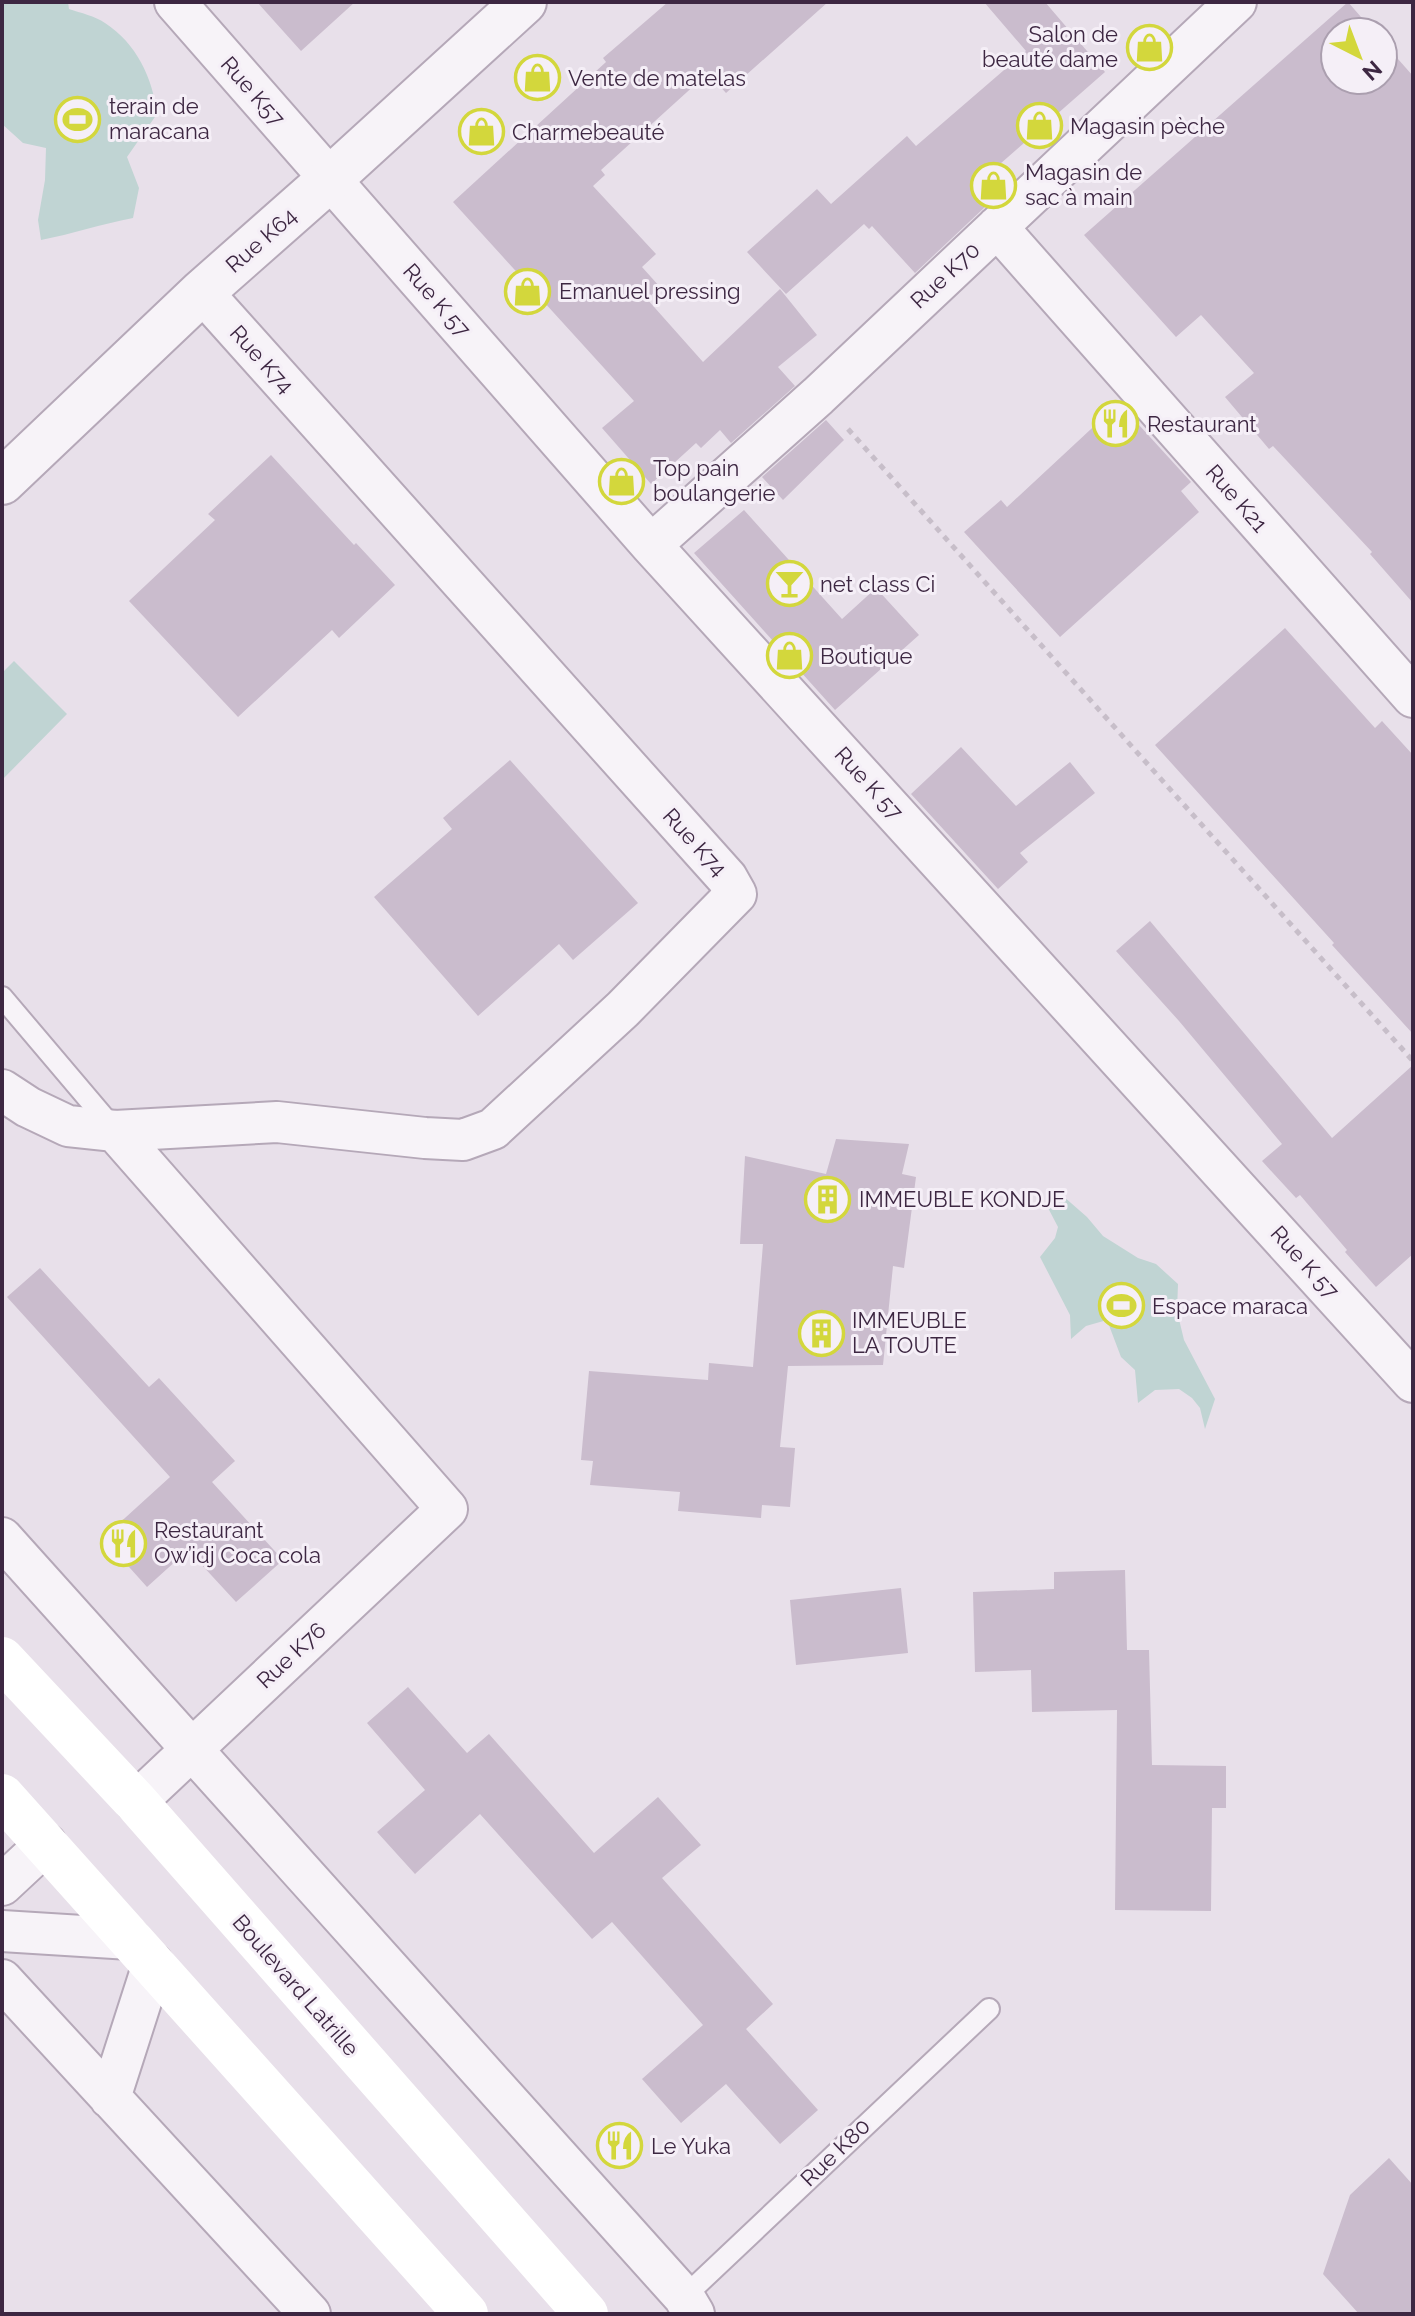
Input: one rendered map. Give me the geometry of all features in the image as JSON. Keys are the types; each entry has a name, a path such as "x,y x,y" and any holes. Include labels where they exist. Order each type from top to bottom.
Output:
{"main road":[{"name":"Boulevard Latrille","path":"2,1659 136,1802 586,2314"},
{"path":"2,1796 466,2314"}],"street":[{"name":"Rue K57","path":"175,2 330,179"},
{"name":"Rue K64","path":"2,482 202,292 524,2"},
{"name":"Rue K70","path":"651,545 818,396 1236,2"},
{"name":"Rue K 57","path":"330,179 651,545 1405,1355"},
{"name":"Rue K21","path":"997,227 1413,697"},
{"name":"Rue K74","path":"115,1131 277,1122 425,1138 463,1140 481,1135 493,1129 623,1009 736,894 716,866 202,292"},
{"path":"2,1090 28,1107 68,1126 115,1131"},
{"name":"Rue K76","path":"115,1131 447,1509 136,1802"},
{"path":"2,1538 689,2305"},
{"path":"2,1885 46,1844"},
{"path":"2,1931 142,1952 110,2098"},
{"path":"2,1980 310,2314"}],"lane":[{"path":"2,997 115,1131"},
{"name":"Rue K80","path":"689,2305 885,2105 989,2009"}],"path":[{"path":"818,396 1413,1061"}],"shaded area":[{"name":"terain de maracana","path":"2,2 68,2 69,9 97,18 116,31 141,62 152,87 157,114 127,157 139,188 133,218 41,240 38,220 45,180 46,148 23,143 2,124"},
{"path":"14,661 67,714 2,780 2,673"},
{"name":"Espace maraca","path":"1055,1189 1103,1236 1138,1258 1156,1264 1178,1284 1177,1311 1184,1340 1215,1399 1205,1429 1200,1408 1179,1389 1155,1390 1138,1403 1135,1370 1121,1357 1107,1320 1086,1326 1071,1339 1070,1315 1040,1257 1055,1238 1058,1227 1046,1204"}],"building":[{"path":"257,2 355,2 301,51"},
{"path":"668,2 828,2 726,93 708,73 601,170 605,175 593,186 656,254 642,267 660,287 647,299 703,362 780,289 817,335 778,367 795,386 731,443 720,430 701,448 696,443 651,484 602,428 634,401 453,202 606,62 603,58"},
{"path":"984,2 1045,2 1105,72 1000,164 1009,174 981,200 986,206 915,273 872,226 869,229 864,224 786,294 747,252 817,189 831,204 907,136 916,146 1026,51"},
{"path":"1348,2 1360,16 1332,16"},
{"path":"1319,28 1319,96 1399,96 1399,60 1413,76 1413,603 1370,554 1372,552 1273,446 1269,449 1225,397 1254,373 1201,315 1176,337 1084,235"},
{"path":"1119,403 1191,482 1181,491 1199,512 1060,637 964,532 1001,500 1007,507"},
{"path":"826,420 844,440 783,500 762,477"},
{"path":"271,455 395,585 339,638 332,630 238,717 129,601 215,520 208,514"},
{"path":"744,510 842,619 876,588 919,635 835,710 694,553"},
{"path":"1285,628 1375,728 1382,721 1413,755 1413,1034 1155,745"},
{"path":"961,747 1016,806 1070,762 1095,793 1020,853 1028,862 998,889 911,794"},
{"path":"510,760 638,903 573,960 559,944 478,1016 374,897 452,829 443,818"},
{"path":"1150,921 1332,1138 1413,1065 1413,1254 1376,1287 1300,1195 1296,1198 1262,1161 1282,1144 1116,951"},
{"path":"836,1139 909,1144 902,1174 916,1177 904,1268 893,1266 883,1365 788,1366 780,1447 795,1448 790,1507 762,1505 761,1518 678,1511 680,1492 590,1485 593,1461 581,1460 589,1371 708,1380 709,1363 753,1367 763,1244 740,1244 745,1156 826,1174"},
{"path":"40,1268 149,1387 159,1378 235,1461 212,1482 283,1560 236,1602 188,1550 147,1587 103,1538 170,1477 7,1297"},
{"path":"1125,1570 1127,1650 1149,1650 1152,1765 1226,1766 1226,1808 1212,1808 1211,1911 1115,1910 1117,1710 1032,1712 1031,1670 975,1672 973,1592 1054,1589 1054,1572"},
{"path":"901,1588 908,1653 796,1665 790,1600"},
{"path":"408,1687 467,1753 489,1734 594,1853 658,1797 701,1845 662,1878 773,2004 746,2029 818,2110 780,2144 726,2084 681,2123 642,2079 703,2025 612,1922 592,1939 480,1814 415,1874 377,1832 425,1790 367,1723"},
{"path":"1389,2158 1413,2185 1413,2314 1359,2314 1323,2274 1350,2195"}],"place":[{"name":"Salon de beauté dame","path":"1149,47"},
{"name":"Vente de matelas","path":"537,78"},
{"name":"terain de maracana","path":"78,119"},
{"name":"Magasin pèche","path":"1039,126"},
{"name":"Charmebeauté","path":"481,132"},
{"name":"Magasin de sac à main","path":"994,185"},
{"name":"Emanuel pressing","path":"528,291"},
{"name":"Restaurant","path":"1116,424"},
{"name":"Top pain boulangerie","path":"622,481"},
{"name":"net class Ci","path":"789,584"},
{"name":"Boutique","path":"789,656"},
{"name":"IMMEUBLE KONDJE","path":"828,1199"},
{"name":"Espace maraca","path":"1121,1306"},
{"name":"IMMEUBLE LA TOUTE","path":"821,1333"},
{"name":"Restaurant Ow’idj Coca cola","path":"123,1543"},
{"name":"Le Yuka","path":"620,2146"}]}
